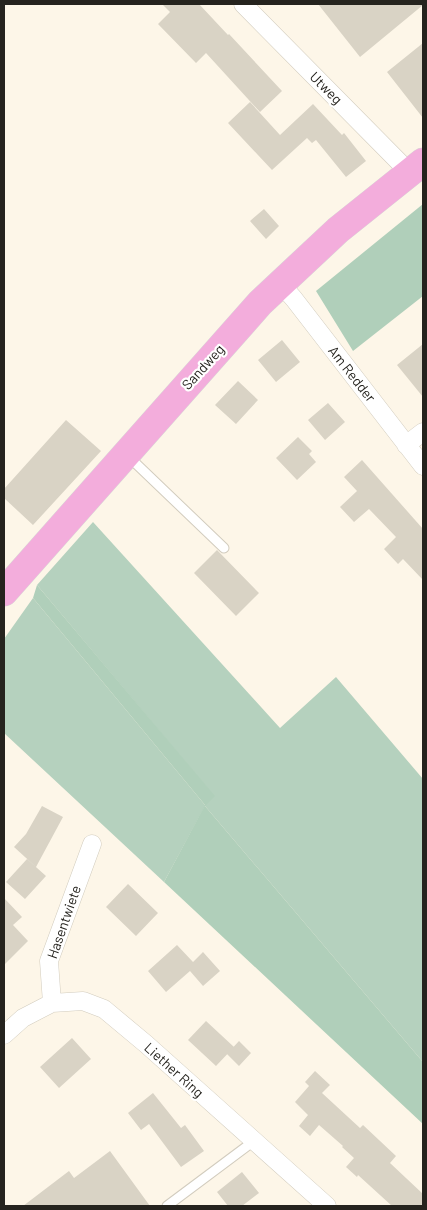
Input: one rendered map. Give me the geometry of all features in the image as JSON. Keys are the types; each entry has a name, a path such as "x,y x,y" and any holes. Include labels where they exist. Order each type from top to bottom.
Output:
{"main road":[{"name":"Sandweg","path":"4,592 280,283 338,230 416,167"}],"street":[{"name":"Utweg","path":"243,4 416,167"},
{"name":"Am Redder","path":"280,283 423,466"},
{"path":"406,445 423,432"},
{"name":"Hasentwiete","path":"52,1003 49,961 92,844"},
{"name":"Liether Ring","path":"4,1035 23,1018 52,1003 83,1001 104,1009 146,1044 327,1206"}],"lane":[{"path":"126,454 224,548"},
{"path":"170,1205 254,1141"}],"green space":[{"path":"423,204 423,296 353,351 316,291"},
{"path":"93,522 280,728 336,677 423,779 423,1062 205,806 164,882 4,733 4,639 33,598 205,805 214,796 37,585"},
{"path":"37,585 215,796 205,806 423,1062 423,1124 164,882 205,805 33,598"}],"building":[{"path":"162,4 199,4 282,91 260,112 206,53 196,63 158,24 170,12"},
{"path":"318,4 423,4 423,5 360,57"},
{"path":"423,43 423,118 387,72"},
{"path":"250,102 280,135 313,104 342,135 344,133 366,161 346,177 316,140 312,143 307,138 272,170 228,123"},
{"path":"264,209 279,226 266,239 250,221"},
{"path":"282,340 300,362 276,382 258,360"},
{"path":"423,344 423,397 397,365"},
{"path":"238,381 258,400 236,424 215,405"},
{"path":"328,403 345,422 325,440 308,420"},
{"path":"66,420 101,451 33,525 4,498 4,489"},
{"path":"298,437 312,451 309,454 316,462 297,480 276,458"},
{"path":"362,460 423,529 423,580 403,559 398,564 384,549 396,537 369,509 354,522 340,507 357,491 344,477"},
{"path":"217,550 259,593 236,616 194,573"},
{"path":"42,806 63,817 36,867 14,847 26,834"},
{"path":"27,859 46,876 25,899 6,882"},
{"path":"128,884 158,913 136,936 106,907"},
{"path":"4,898 22,917 13,925 28,941 4,965"},
{"path":"177,945 193,962 203,952 220,971 203,986 190,971 166,992 148,971"},
{"path":"206,1021 234,1047 216,1066 188,1040"},
{"path":"72,1038 91,1059 59,1088 40,1067"},
{"path":"239,1041 251,1053 239,1066 227,1054"},
{"path":"315,1071 330,1085 322,1093 360,1128 363,1125 396,1156 390,1163 423,1194 423,1206 392,1206 358,1175 357,1177 346,1167 354,1158 319,1125 310,1136 299,1126 308,1115 295,1102 309,1086 305,1082"},
{"path":"153,1093 181,1128 185,1125 204,1151 181,1167 149,1124 141,1130 128,1113"},
{"path":"110,1151 150,1206 23,1206 69,1171 74,1178"},
{"path":"242,1172 259,1193 242,1206 228,1206 217,1192"}]}
